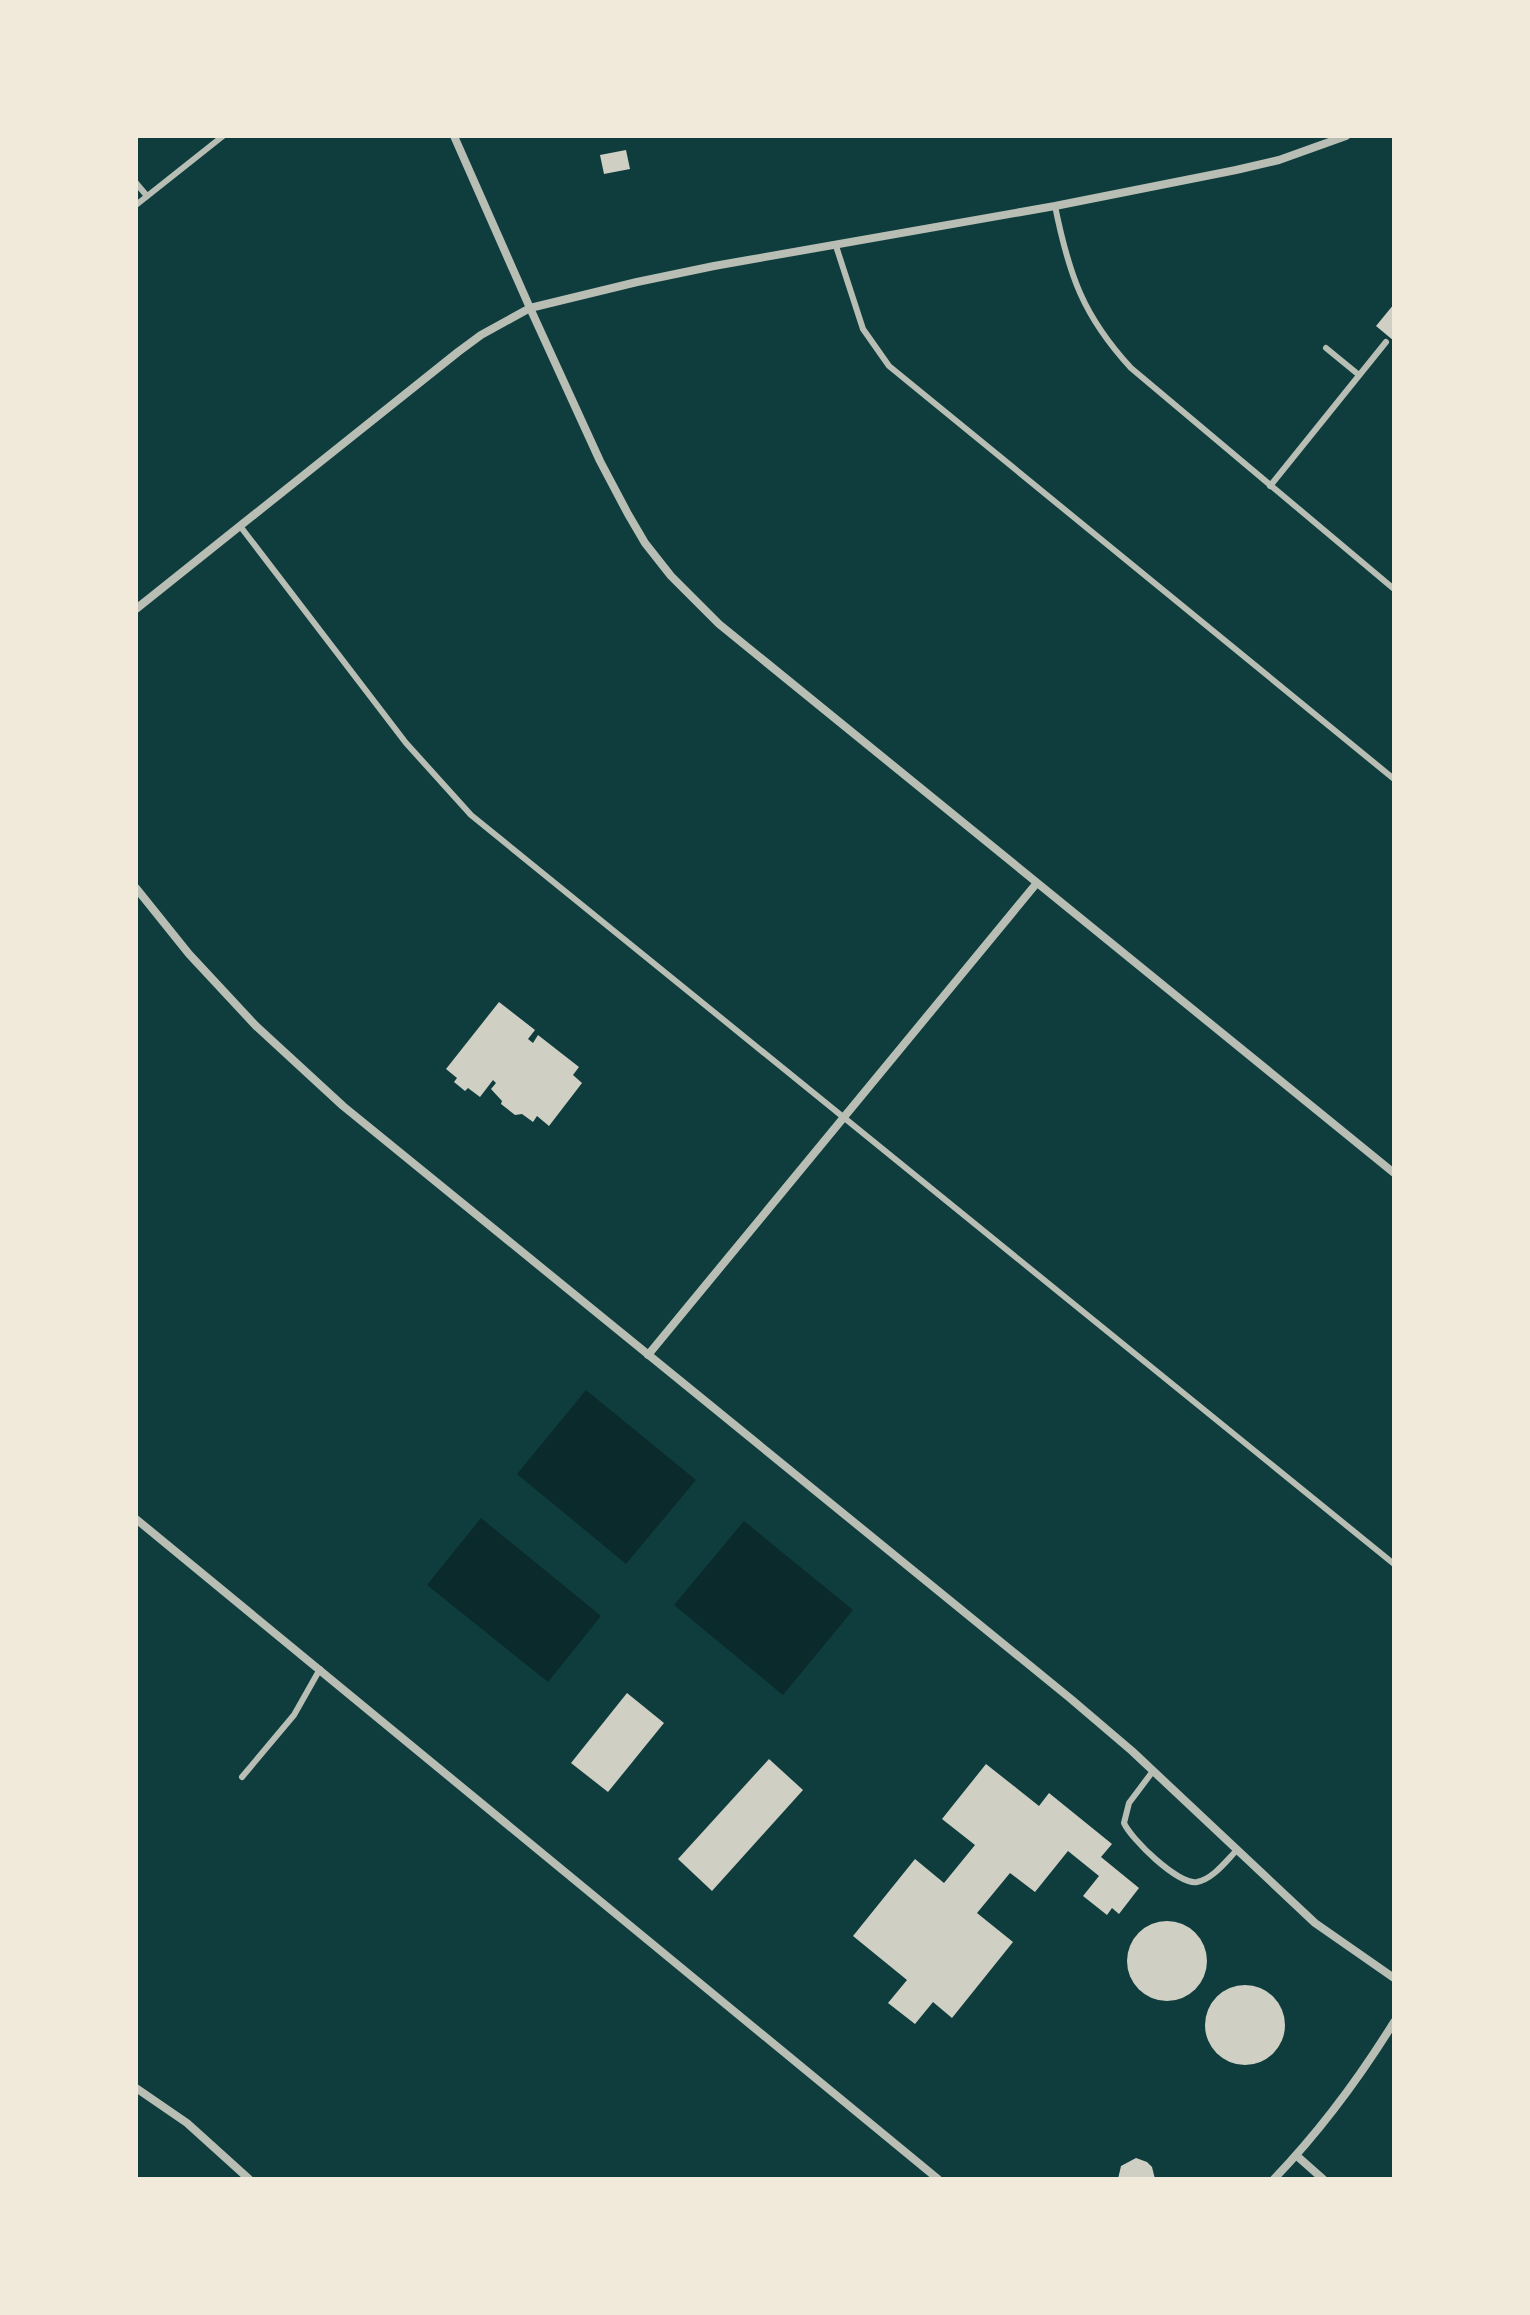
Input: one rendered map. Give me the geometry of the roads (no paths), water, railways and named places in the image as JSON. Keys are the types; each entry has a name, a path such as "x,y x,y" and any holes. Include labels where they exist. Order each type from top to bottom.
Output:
{"street":[{"path":"454,136 607,474 645,543 671,576 719,624 1394,1173"},
{"path":"136,609 458,352 481,335 530,308 714,266 1055,206 1279,160 1346,136"},
{"path":"648,1355 1036,884"},
{"path":"136,888 189,954 256,1026 343,1106 1071,1699 1153,1771 1315,1923 1394,1978"},
{"path":"136,1519 938,2179"},
{"path":"1274,2179 1297,2156 1394,2022"},
{"path":"136,2088 187,2123 249,2179"},
{"path":"1297,2156 1323,2179"}],"lane":[{"path":"136,205 223,136"},
{"path":"136,183 147,196"},
{"path":"1055,206 1074,284 1108,343 1131,368 1394,589"},
{"path":"836,246 863,329 889,366 1394,779"},
{"path":"1270,486 1386,342"},
{"path":"1326,348 1359,375"},
{"path":"240,526 406,743 471,815 1394,1564"},
{"path":"242,1777 294,1715 320,1669"},
{"path":"1153,1771 1129,1803 1124,1823 1130,1835 1183,1880 1197,1882 1214,1873 1237,1850"}],"water":[{"path":"586,1390 696,1480 626,1564 517,1474"},
{"path":"481,1518 601,1616 548,1682 427,1585"},
{"path":"744,1521 853,1610 783,1695 674,1605"}]}
